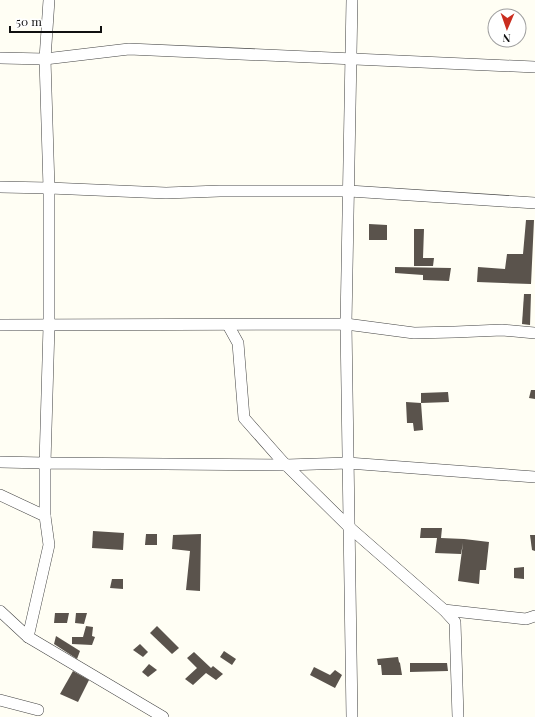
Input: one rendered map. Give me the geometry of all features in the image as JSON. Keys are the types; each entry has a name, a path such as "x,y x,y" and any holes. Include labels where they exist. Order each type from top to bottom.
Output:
{"street":[{"path":"28,637 50,545 45,516 49,326 49,188 45,59 49,0"},
{"path":"352,0 346,324 352,717"},
{"path":"0,58 45,59 129,50 535,68"},
{"path":"0,187 166,193 220,191 349,191 535,203"},
{"path":"0,325 346,324 414,333 502,330 535,333"},
{"path":"228,325 238,343 244,418 286,465 349,527 444,610 455,622 458,717"},
{"path":"0,462 286,465 348,462 535,477"},
{"path":"0,495 45,516"},
{"path":"444,610 526,619 535,616"},
{"path":"0,611 28,637 162,717"},
{"path":"0,700 38,710"}],"building":[{"path":"526,220 534,220 531,284 477,282 478,267 505,269 507,254 523,254"},
{"path":"369,224 387,225 387,240 369,240"},
{"path":"414,229 424,229 423,258 434,258 433,266 414,266"},
{"path":"395,267 451,268 449,281 423,280 423,275 395,273"},
{"path":"524,294 531,294 530,325 522,324"},
{"path":"531,390 535,390 535,399 529,398"},
{"path":"448,392 449,402 421,403 421,393"},
{"path":"406,402 421,403 423,430 414,431 413,423 407,423"},
{"path":"421,528 442,528 441,538 489,542 486,570 480,570 479,584 458,581 463,543 461,554 435,553 437,538 420,538"},
{"path":"93,531 124,533 123,550 92,548"},
{"path":"146,534 157,534 157,545 145,545"},
{"path":"201,534 200,591 186,590 190,551 172,549 173,535"},
{"path":"530,535 535,535 535,551 532,550"},
{"path":"524,567 524,579 514,578 514,568"},
{"path":"112,579 123,579 123,589 110,588"},
{"path":"55,613 69,613 67,623 54,623"},
{"path":"76,613 87,613 84,624 75,623"},
{"path":"86,626 93,627 92,636 95,637 92,645 72,644 72,637 83,637"},
{"path":"157,626 179,648 172,654 150,633"},
{"path":"56,636 80,651 77,659 54,644"},
{"path":"140,644 148,652 143,657 133,650"},
{"path":"224,651 236,659 232,665 220,657"},
{"path":"194,652 211,668 213,666 223,674 216,680 206,673 193,685 185,679 197,668 187,658"},
{"path":"398,657 402,675 382,675 381,665 378,665 377,659"},
{"path":"410,663 447,663 448,671 410,672"},
{"path":"149,664 157,670 148,677 142,672"},
{"path":"314,667 330,675 335,670 342,675 335,688 310,675"},
{"path":"73,671 89,680 78,702 60,694"}]}
